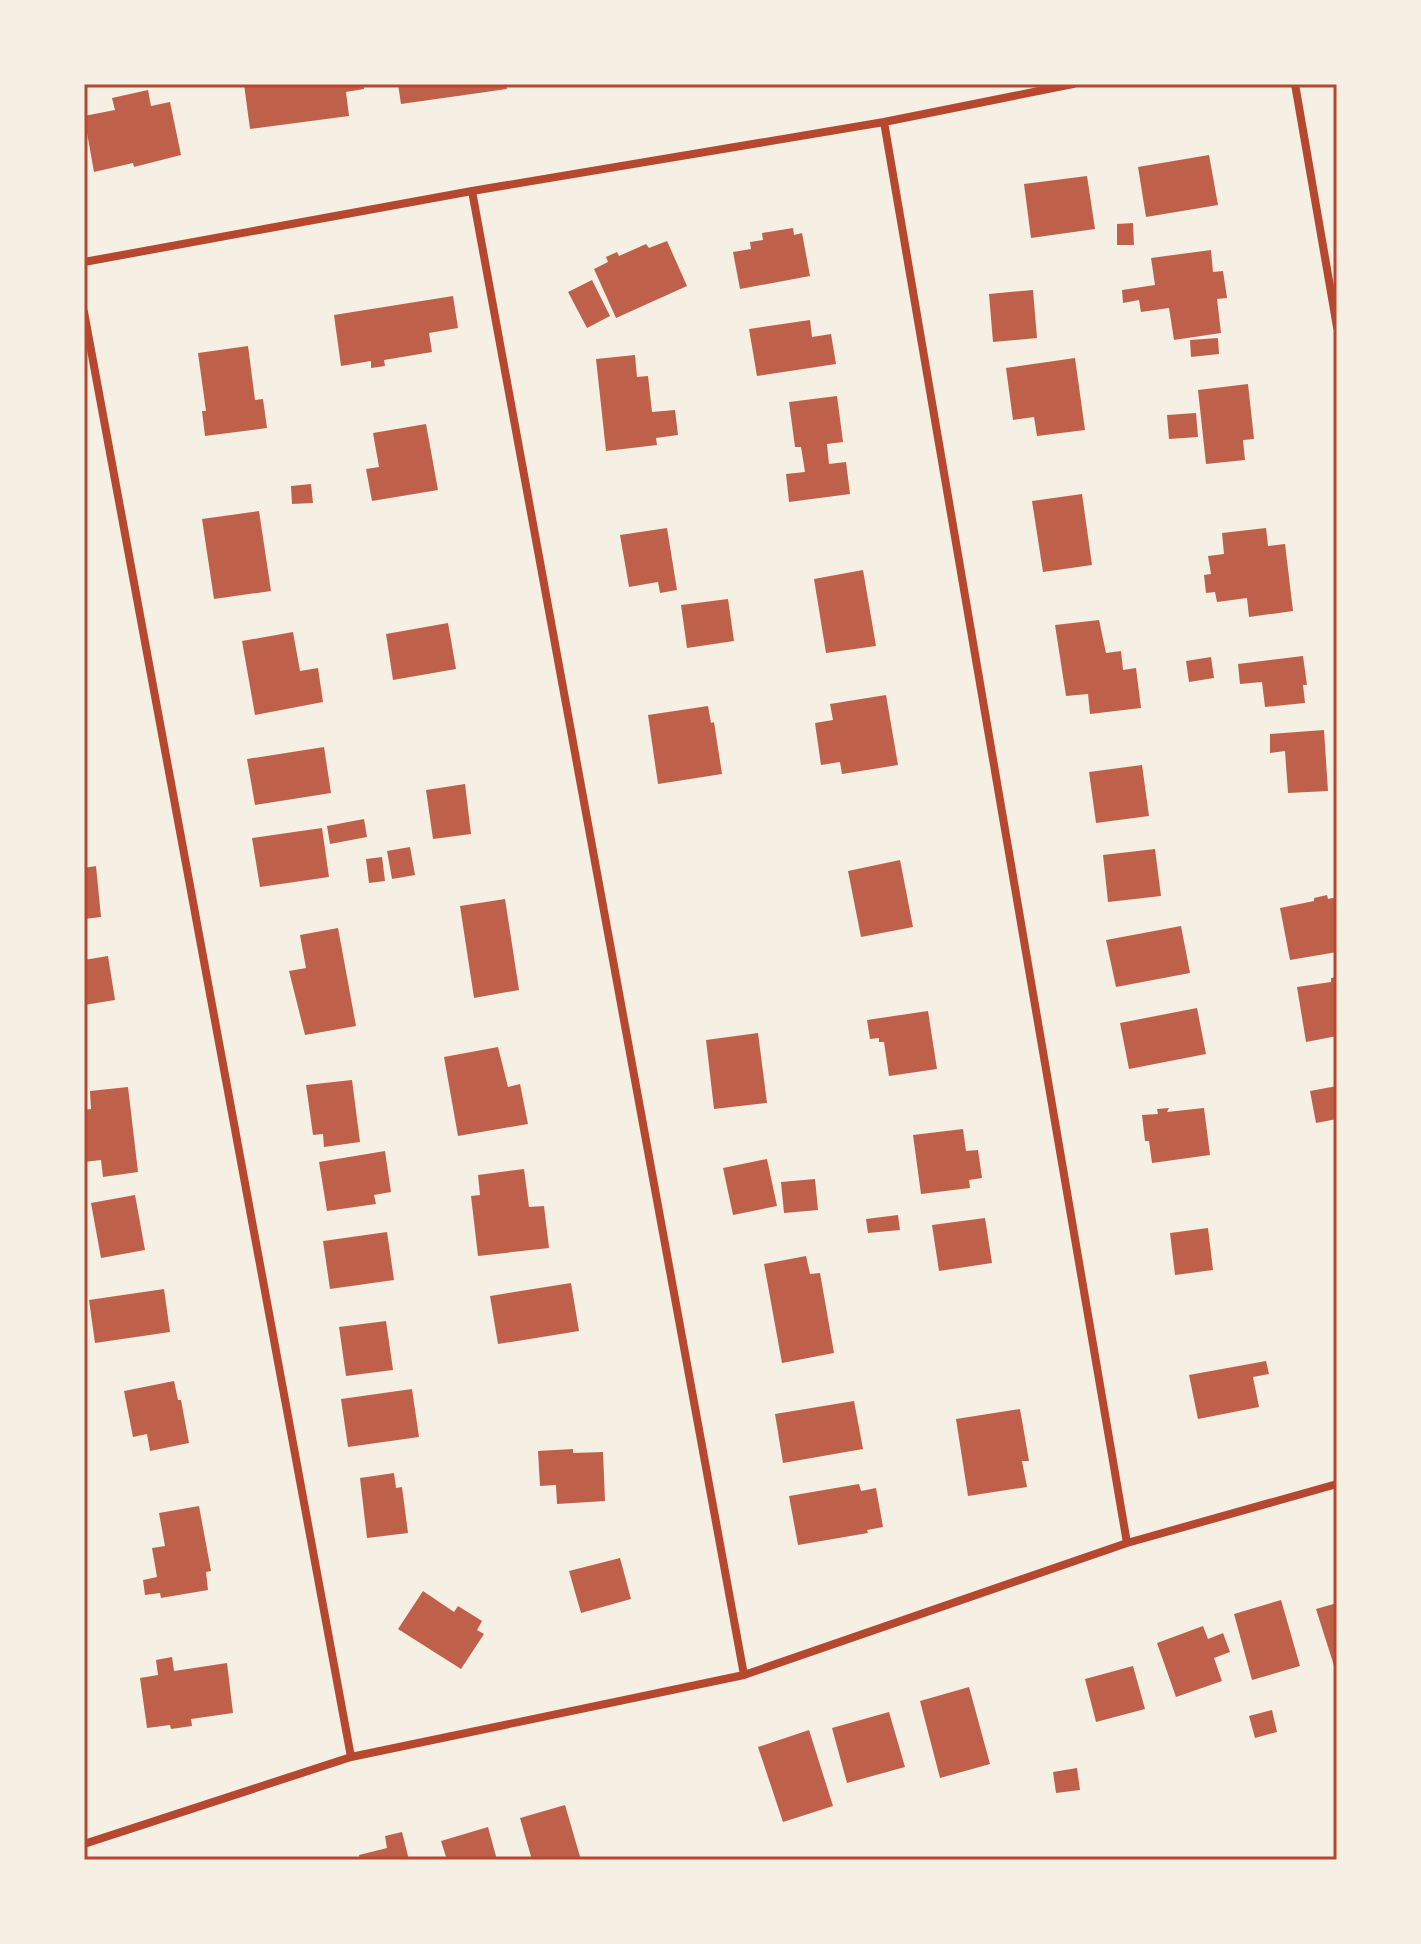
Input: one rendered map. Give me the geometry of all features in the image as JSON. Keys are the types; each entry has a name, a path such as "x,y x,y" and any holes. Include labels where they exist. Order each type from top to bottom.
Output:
{"street":[{"path":"84,262 472,191 884,122 1073,84"},
{"path":"1295,84 1337,327"},
{"path":"884,122 1127,1543"},
{"path":"472,191 744,1675"},
{"path":"84,312 351,1757"},
{"path":"84,1844 351,1757 744,1675 1127,1543 1337,1484"}],"building":[{"path":"244,84 364,84 364,89 346,92 349,116 250,129"},
{"path":"398,84 506,84 507,89 401,104"},
{"path":"148,90 151,106 170,102 181,155 134,167 133,163 94,172 84,116 115,110 112,98"},
{"path":"1209,155 1218,205 1146,217 1138,167"},
{"path":"1087,176 1095,229 1031,238 1024,184"},
{"path":"1133,223 1134,245 1117,245 1117,224"},
{"path":"793,228 794,235 802,233 810,276 740,289 733,252 751,249 750,242 763,240 762,233"},
{"path":"667,241 687,286 616,318 594,269 608,262 606,257 617,252 619,256 646,244 649,248"},
{"path":"1211,250 1213,272 1223,271 1227,298 1217,299 1221,333 1174,340 1169,308 1141,312 1139,300 1123,303 1122,290 1155,285 1151,258"},
{"path":"592,280 610,316 587,328 568,292"},
{"path":"1033,290 1037,338 993,342 989,294"},
{"path":"453,296 458,328 429,333 432,352 384,360 385,366 371,368 371,361 341,366 334,315"},
{"path":"810,320 812,337 831,334 836,364 757,376 749,329"},
{"path":"1218,338 1219,354 1191,357 1190,340"},
{"path":"248,346 255,400 263,399 267,428 205,436 202,411 206,411 198,353"},
{"path":"635,355 637,377 648,376 652,412 675,410 678,435 656,438 657,445 606,451 596,359"},
{"path":"1075,358 1085,430 1037,436 1034,417 1013,420 1006,368"},
{"path":"1248,384 1254,439 1243,440 1245,460 1206,464 1198,390"},
{"path":"837,396 843,442 827,444 829,464 846,462 850,494 789,502 786,474 805,472 801,447 795,447 789,402"},
{"path":"1196,413 1198,437 1169,439 1167,415"},
{"path":"426,424 438,490 372,501 366,469 379,467 373,433"},
{"path":"311,484 313,503 292,504 291,486"},
{"path":"1082,494 1092,565 1043,572 1032,501"},
{"path":"259,511 271,591 214,599 202,519"},
{"path":"667,528 677,590 660,593 658,582 629,587 620,535"},
{"path":"1266,528 1268,546 1285,544 1293,611 1249,617 1247,598 1217,602 1215,592 1206,593 1204,575 1211,574 1208,556 1224,554 1222,533"},
{"path":"863,570 876,646 826,653 814,579"},
{"path":"728,599 734,641 687,648 681,605"},
{"path":"1099,620 1106,653 1121,651 1123,670 1136,668 1141,708 1090,714 1088,694 1066,696 1055,625"},
{"path":"448,623 456,669 393,680 386,634"},
{"path":"293,632 300,671 318,668 323,702 255,715 242,641"},
{"path":"1303,656 1307,685 1303,685 1305,703 1265,707 1262,682 1240,684 1238,664"},
{"path":"1211,657 1214,678 1189,682 1186,661"},
{"path":"886,695 898,765 842,774 840,762 821,765 815,723 833,720 830,704"},
{"path":"708,706 711,723 714,722 722,774 658,784 648,715"},
{"path":"1324,730 1328,791 1288,793 1285,751 1270,753 1270,734"},
{"path":"324,747 331,793 255,805 247,759"},
{"path":"1142,765 1149,816 1096,823 1089,772"},
{"path":"465,784 471,834 433,839 426,790"},
{"path":"364,819 367,837 330,844 327,826"},
{"path":"322,828 329,877 260,887 252,838"},
{"path":"410,847 415,875 392,879 387,851"},
{"path":"1155,849 1161,896 1108,902 1103,855"},
{"path":"382,857 385,881 369,883 366,859"},
{"path":"900,860 913,927 861,937 848,871"},
{"path":"96,866 101,917 84,919 84,868"},
{"path":"1327,895 1328,899 1337,897 1337,952 1290,960 1280,908"},
{"path":"505,899 519,990 474,998 460,906"},
{"path":"1181,926 1190,973 1116,987 1106,940"},
{"path":"338,928 356,1026 305,1035 289,971 306,968 300,935"},
{"path":"108,956 115,1000 84,1005 84,960"},
{"path":"1337,977 1337,1036 1306,1042 1297,987 1331,982 1331,978"},
{"path":"1197,1008 1206,1054 1129,1069 1120,1023"},
{"path":"928,1011 937,1069 889,1076 884,1042 879,1042 879,1038 870,1039 867,1020"},
{"path":"758,1033 767,1103 714,1109 706,1040"},
{"path":"498,1047 508,1087 520,1084 528,1124 458,1136 444,1057"},
{"path":"352,1080 360,1142 324,1147 323,1134 313,1135 306,1085"},
{"path":"1337,1086 1337,1119 1316,1123 1310,1091"},
{"path":"128,1087 138,1172 103,1177 101,1160 84,1162 84,1110 91,1109 90,1091"},
{"path":"1169,1108 1167,1112 1204,1108 1210,1155 1152,1163 1142,1115 1158,1114 1157,1109"},
{"path":"963,1129 966,1151 978,1150 982,1178 969,1180 970,1188 921,1194 913,1135"},
{"path":"385,1151 391,1192 374,1195 376,1204 327,1211 319,1162"},
{"path":"767,1159 777,1206 733,1215 723,1168"},
{"path":"524,1169 529,1207 544,1206 549,1248 478,1256 471,1196 480,1195 478,1175"},
{"path":"815,1179 818,1210 784,1213 781,1182"},
{"path":"135,1195 145,1250 101,1258 91,1203"},
{"path":"898,1215 900,1230 868,1233 866,1219"},
{"path":"985,1218 992,1263 939,1271 932,1225"},
{"path":"1208,1228 1213,1270 1175,1275 1170,1233"},
{"path":"387,1232 394,1280 330,1289 323,1241"},
{"path":"806,1256 810,1274 820,1273 834,1353 782,1363 764,1264"},
{"path":"571,1283 579,1331 498,1344 490,1296"},
{"path":"164,1289 170,1332 95,1343 89,1300"},
{"path":"386,1321 393,1370 346,1376 339,1327"},
{"path":"1266,1361 1269,1374 1253,1377 1259,1407 1198,1419 1189,1375"},
{"path":"174,1381 189,1443 150,1451 147,1434 133,1437 124,1391"},
{"path":"412,1389 419,1437 348,1447 341,1399"},
{"path":"854,1401 863,1449 783,1463 775,1414"},
{"path":"1020,1409 1029,1461 1022,1461 1027,1487 968,1496 956,1419"},
{"path":"573,1449 573,1453 603,1452 605,1501 557,1504 556,1485 540,1486 538,1451"},
{"path":"394,1473 396,1488 402,1487 408,1533 367,1538 360,1478"},
{"path":"859,1484 861,1491 876,1488 883,1527 867,1530 868,1533 798,1545 789,1496"},
{"path":"199,1506 211,1571 206,1572 208,1590 161,1598 160,1593 145,1595 143,1580 157,1577 152,1548 165,1546 159,1513"},
{"path":"620,1558 631,1599 581,1613 569,1571"},
{"path":"423,1591 454,1612 458,1606 482,1621 477,1630 484,1634 461,1669 398,1629"},
{"path":"1281,1600 1300,1666 1252,1680 1234,1614"},
{"path":"1337,1603 1337,1672 1336,1672 1316,1609"},
{"path":"1203,1626 1208,1639 1223,1633 1230,1652 1214,1658 1222,1681 1176,1697 1157,1643"},
{"path":"172,1657 174,1671 227,1663 233,1713 191,1719 192,1726 147,1728 140,1678 158,1675 156,1660"},
{"path":"1133,1666 1145,1709 1096,1722 1085,1679"},
{"path":"969,1687 990,1764 940,1778 920,1701"},
{"path":"1272,1710 1277,1732 1255,1738 1249,1716"},
{"path":"889,1712 905,1767 847,1783 832,1728"},
{"path":"809,1730 833,1806 783,1822 758,1747"},
{"path":"1077,1768 1080,1790 1056,1793 1053,1772"},
{"path":"565,1805 581,1860 532,1860 520,1818"},
{"path":"488,1827 497,1860 447,1860 441,1841"},
{"path":"402,1832 409,1860 360,1860 359,1855 387,1848 385,1836"}]}
